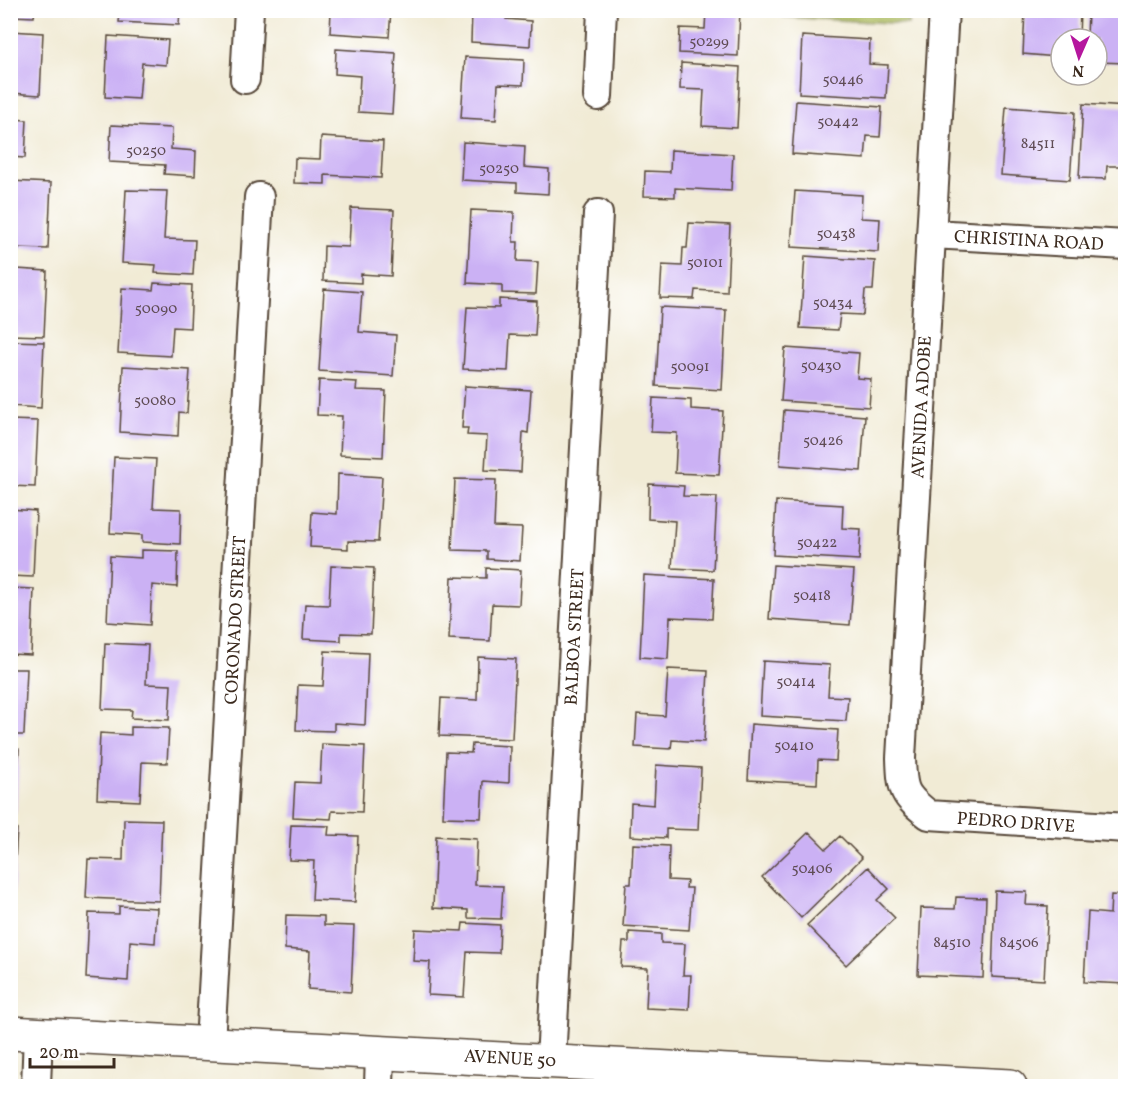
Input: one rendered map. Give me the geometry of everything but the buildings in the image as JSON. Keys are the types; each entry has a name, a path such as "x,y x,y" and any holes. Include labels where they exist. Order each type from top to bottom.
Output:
{"main road":[{"name":"AVENUE 50","path":"25,1033 696,1069 723,1079 1010,1086"}],"street":[{"path":"245,79 249,10"},
{"path":"598,96 602,10"},
{"name":"AVENIDA ADOBE","path":"912,802 902,786 901,758 944,10"},
{"name":"CORONADO STREET","path":"210,1043 259,197"},
{"name":"BALBOA STREET","path":"551,1060 598,214"},
{"name":"CHRISTINA ROAD","path":"932,234 1125,245"},
{"name":"PEDRO DRIVE","path":"912,802 929,815 1125,828"},
{"path":"25,1033 36,1086"},
{"path":"379,1086 380,1052"}],"green space":[{"path":"784,10 909,11 908,24 783,17"}]}
